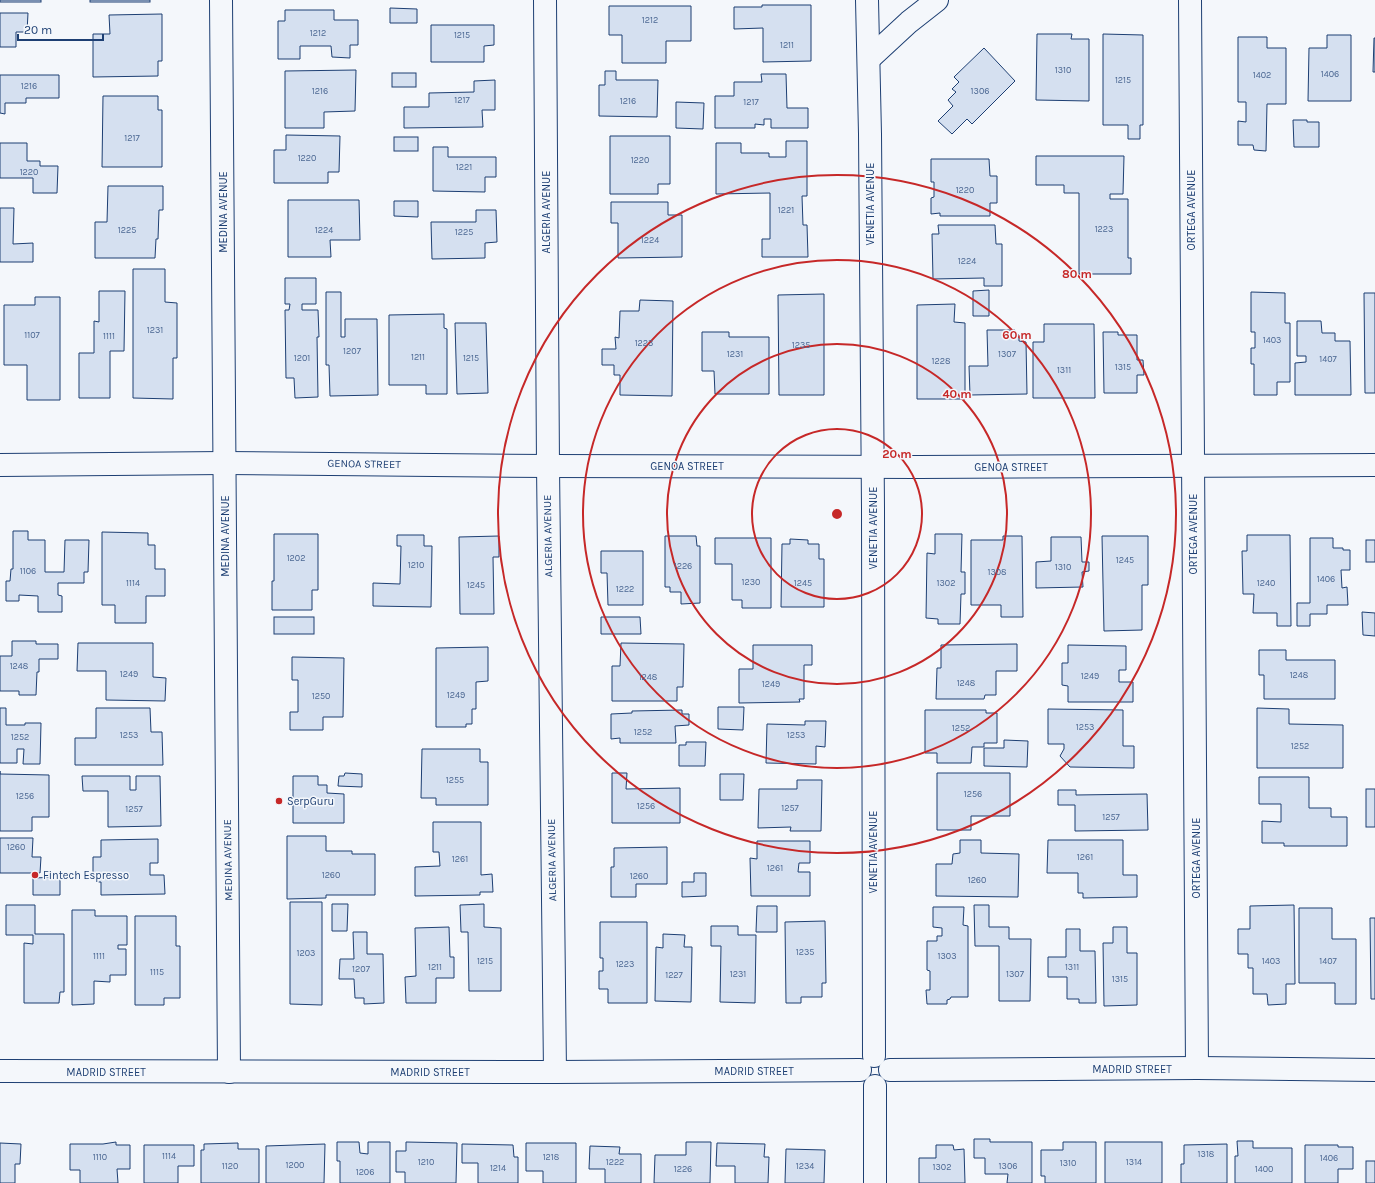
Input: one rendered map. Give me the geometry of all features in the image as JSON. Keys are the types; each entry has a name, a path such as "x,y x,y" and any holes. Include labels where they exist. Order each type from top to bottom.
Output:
{"street":[{"name":"MEDINA AVENUE","path":"221,0 229,1072"},
{"name":"ALGERIA AVENUE","path":"545,0 554,1072"},
{"name":"VENETIA AVENUE","path":"867,0 869,59 875,1066"},
{"path":"869,59 909,22 937,0"},
{"name":"ORTEGA AVENUE","path":"1190,0 1197,1068"},
{"name":"GENOA STREET","path":"0,465 224,462 548,466 872,467 1375,465"},
{"path":"875,1066 861,1077 867,1084 875,1086 875,1183"},
{"name":"MADRID STREET","path":"0,1071 554,1072 875,1066 1375,1070"}],"building":[{"path":"0,0 41,0 41,2 0,2"},
{"path":"90,0 150,0 150,2 90,2"},
{"path":"762,5 811,5 811,61 763,62 763,28 734,29 734,7 762,7"},
{"path":"609,6 691,6 691,41 666,41 666,63 622,63 622,35 609,35"},
{"path":"390,8 417,9 417,23 390,23"},
{"path":"285,10 334,10 334,20 358,20 358,45 350,45 350,58 332,57 331,46 300,46 300,59 278,59 278,21 285,21"},
{"path":"0,13 28,13 27,32 16,32 16,47 0,47"},
{"path":"162,14 162,61 158,61 158,76 93,77 93,34 110,34 109,15"},
{"path":"431,25 494,25 494,45 484,46 484,62 431,62"},
{"path":"1037,34 1072,34 1071,39 1089,39 1089,101 1036,100"},
{"path":"1103,34 1143,35 1143,125 1140,125 1140,139 1128,139 1128,125 1103,125"},
{"path":"1327,35 1351,35 1351,101 1308,101 1309,48 1327,48"},
{"path":"1238,37 1267,37 1267,48 1286,48 1286,104 1267,104 1266,151 1254,150 1253,145 1238,145 1238,121 1246,122 1246,102 1238,102"},
{"path":"1374,38 1375,72 1373,72"},
{"path":"984,48 1015,81 972,124 967,119 952,134 938,121 953,106 948,100 956,92 952,89 959,82 954,77"},
{"path":"356,70 355,111 324,112 324,128 285,128 285,71"},
{"path":"605,71 616,71 616,80 658,80 657,117 599,116 599,85 605,85"},
{"path":"392,73 416,73 416,87 392,87"},
{"path":"761,74 786,74 787,108 808,108 808,128 771,128 771,119 764,119 764,125 755,124 755,128 715,128 715,96 734,96 734,82 762,82"},
{"path":"0,75 59,75 59,98 26,98 26,103 5,103 5,114 0,113"},
{"path":"495,80 495,110 482,110 483,127 404,128 404,107 429,107 429,93 474,92 474,81"},
{"path":"103,96 158,96 158,110 162,110 162,167 102,167"},
{"path":"676,102 704,103 703,129 676,128"},
{"path":"1293,120 1319,122 1319,147 1294,147"},
{"path":"286,135 340,136 339,172 328,172 328,183 274,183 274,150 286,150"},
{"path":"610,136 670,136 670,184 658,184 658,194 610,194"},
{"path":"394,137 418,137 418,151 394,151"},
{"path":"786,141 807,141 807,196 802,196 803,225 807,225 808,257 762,257 762,239 770,239 770,193 716,194 716,143 741,143 741,153 769,153 769,157 786,157"},
{"path":"0,143 27,143 27,161 40,161 40,166 58,166 57,193 33,193 33,178 0,178"},
{"path":"433,147 448,147 448,157 496,157 496,177 485,177 485,192 433,191"},
{"path":"1036,156 1124,156 1123,194 1110,194 1110,199 1128,199 1128,258 1131,258 1131,274 1079,274 1079,193 1064,193 1064,185 1036,185"},
{"path":"931,159 989,159 990,176 997,176 997,203 990,203 990,216 940,216 940,213 931,214 931,198 934,197 934,182 931,182"},
{"path":"108,186 163,186 163,210 159,210 158,239 156,239 155,258 95,258 95,222 107,222"},
{"path":"288,200 359,200 360,240 330,240 331,257 288,257"},
{"path":"394,201 418,201 418,217 394,216"},
{"path":"611,202 668,202 668,215 682,215 682,257 618,258 618,223 611,223"},
{"path":"0,208 14,208 13,244 33,243 33,262 0,262"},
{"path":"476,210 496,210 497,242 485,243 485,258 432,259 431,222 476,222"},
{"path":"938,225 995,225 996,244 1002,244 1002,286 984,286 984,278 933,279 932,234 939,234"},
{"path":"133,269 165,269 165,302 177,303 177,358 173,358 173,399 133,398"},
{"path":"285,278 316,278 316,304 302,304 302,310 318,310 318,397 295,398 294,378 286,378 285,310 289,310 290,304 285,304"},
{"path":"989,290 989,316 973,316 973,291"},
{"path":"99,291 125,291 124,351 110,351 110,398 79,398 79,353 94,353 94,321 99,322"},
{"path":"326,292 341,292 341,337 345,337 345,319 377,319 378,395 330,396 329,365 326,365"},
{"path":"1251,292 1285,293 1285,323 1290,323 1290,382 1277,382 1277,395 1254,395 1254,364 1251,364 1251,348 1255,348 1255,332 1251,332"},
{"path":"1364,293 1375,293 1375,393 1365,393"},
{"path":"824,294 824,395 779,395 778,295"},
{"path":"35,297 60,297 60,400 27,400 27,365 4,365 4,305 35,305"},
{"path":"640,300 673,301 672,396 620,395 620,375 614,375 614,365 602,365 602,349 616,349 615,337 619,338 620,311 639,311"},
{"path":"955,304 954,322 965,323 965,399 917,399 917,305"},
{"path":"444,314 444,328 447,329 447,394 426,394 426,385 389,385 389,315"},
{"path":"1297,321 1321,321 1322,333 1335,333 1335,341 1350,341 1351,395 1295,395 1295,363 1306,362 1306,356 1297,356"},
{"path":"455,323 486,323 488,393 457,394"},
{"path":"1044,324 1094,324 1095,398 1033,398 1033,342 1044,342"},
{"path":"987,330 1015,330 1015,335 1019,335 1019,341 1026,342 1027,394 970,395 969,366 988,366"},
{"path":"702,332 729,332 729,337 769,337 769,394 715,394 714,371 702,371"},
{"path":"1103,332 1118,332 1118,335 1137,335 1137,360 1143,360 1144,375 1137,375 1137,393 1104,393"},
{"path":"13,531 28,531 28,540 45,540 45,572 64,572 65,540 89,540 88,572 84,572 84,583 58,583 58,595 62,596 62,612 38,612 38,596 19,595 19,601 6,601 6,581 10,581 11,569 13,569"},
{"path":"102,532 148,533 148,545 155,545 155,569 165,569 165,596 146,596 146,623 115,623 115,605 102,605"},
{"path":"274,534 318,534 318,590 312,590 312,610 272,610 272,581 274,581"},
{"path":"935,534 962,534 961,572 965,572 965,594 961,594 960,624 938,624 938,619 926,618 927,553 935,554"},
{"path":"397,535 424,535 424,546 432,546 431,607 373,606 373,583 400,584 401,546 397,546"},
{"path":"1247,535 1290,535 1291,626 1277,626 1277,613 1253,613 1254,594 1243,594 1242,551 1247,551"},
{"path":"499,536 499,557 493,557 494,614 460,614 459,537"},
{"path":"665,536 696,536 697,546 700,546 700,603 681,604 681,592 670,592 670,587 665,587"},
{"path":"1003,536 1022,536 1023,617 1001,617 1001,605 971,605 971,540 1003,540"},
{"path":"1102,536 1148,536 1148,585 1142,585 1142,630 1104,631"},
{"path":"1051,537 1081,537 1082,562 1089,562 1089,571 1082,572 1083,587 1036,588 1036,562 1051,561"},
{"path":"715,538 771,538 771,608 742,608 742,600 732,600 732,564 715,564"},
{"path":"1310,538 1333,538 1333,548 1350,550 1350,570 1341,570 1342,588 1347,587 1348,605 1327,605 1327,614 1310,614 1310,626 1297,626 1297,603 1310,603"},
{"path":"790,539 808,540 808,544 819,544 819,559 824,559 824,607 781,607 782,544 790,544"},
{"path":"1366,540 1375,540 1375,562 1366,562"},
{"path":"601,551 643,551 643,605 608,605 607,573 601,573"},
{"path":"1362,612 1375,613 1375,636 1363,635"},
{"path":"274,617 314,617 314,634 274,634"},
{"path":"601,617 640,617 641,634 601,634"},
{"path":"12,641 36,641 36,644 58,644 58,659 39,659 36,695 19,695 19,691 0,691 0,656 12,656"},
{"path":"78,643 153,643 153,677 166,678 165,701 106,700 106,671 77,671"},
{"path":"621,643 684,644 683,687 677,687 677,701 612,701 612,666 620,666"},
{"path":"1017,644 1017,671 996,671 996,695 985,695 984,699 936,699 937,668 941,668 941,645"},
{"path":"753,645 812,645 812,665 804,665 804,699 799,699 800,702 739,703 739,669 753,669"},
{"path":"1068,645 1126,646 1126,670 1119,670 1119,682 1133,682 1133,702 1068,702 1068,686 1062,685 1062,663 1068,663"},
{"path":"488,647 488,681 476,682 476,709 472,709 472,724 466,724 466,727 436,727 436,648"},
{"path":"1259,650 1286,650 1286,660 1335,660 1335,699 1264,699 1264,675 1259,675"},
{"path":"292,657 344,658 343,717 323,717 323,730 290,730 290,712 298,712 298,680 292,680"},
{"path":"718,707 744,707 743,730 718,729"},
{"path":"0,708 6,708 6,725 41,723 40,764 23,764 24,749 17,749 17,763 0,763"},
{"path":"96,708 150,708 151,732 162,732 163,765 75,765 75,738 96,738"},
{"path":"1257,708 1289,709 1289,724 1343,725 1343,768 1257,768"},
{"path":"1048,709 1123,710 1123,746 1134,746 1134,768 1070,767 1060,756 1064,749 1064,744 1048,744"},
{"path":"682,710 682,714 689,714 689,725 675,726 676,743 620,743 620,738 611,739 611,714 632,713 632,711"},
{"path":"925,710 986,710 986,713 997,713 997,743 984,743 984,747 972,747 971,763 937,763 937,753 925,753"},
{"path":"805,721 826,721 825,747 816,746 816,764 766,763 767,724 805,725"},
{"path":"1004,740 1028,741 1027,767 984,766 984,748 1004,748"},
{"path":"686,742 706,742 705,766 679,766 679,745 686,745"},
{"path":"422,749 480,749 480,762 488,762 488,805 436,805 436,798 421,798"},
{"path":"345,773 362,774 362,787 338,786 339,776 344,776"},
{"path":"612,773 627,773 626,789 680,788 680,823 612,823"},
{"path":"937,773 1010,773 1010,816 971,816 971,830 937,830"},
{"path":"0,774 49,775 49,817 32,817 32,831 0,831"},
{"path":"720,774 744,774 743,800 720,800"},
{"path":"82,776 130,776 130,790 136,790 136,776 160,776 161,826 108,827 108,791 83,791"},
{"path":"293,776 318,776 318,785 327,785 327,793 344,794 344,823 293,823"},
{"path":"1259,777 1309,777 1309,808 1331,808 1331,817 1347,817 1347,846 1284,846 1284,843 1262,843 1262,821 1281,822 1281,804 1259,804"},
{"path":"797,780 822,780 821,831 790,831 791,827 758,828 759,789 797,789"},
{"path":"1366,789 1375,789 1375,827 1366,827"},
{"path":"1058,790 1076,790 1076,795 1147,794 1148,830 1075,831 1075,805 1058,805"},
{"path":"433,822 481,822 481,875 492,874 493,892 480,892 480,895 415,896 415,867 440,866 439,852 433,852"},
{"path":"287,836 326,836 326,851 352,851 352,854 375,854 375,895 326,895 326,898 287,899"},
{"path":"0,838 33,838 32,857 41,857 40,873 0,873"},
{"path":"158,839 158,863 150,863 150,875 164,875 165,894 101,895 101,882 97,882 97,879 93,878 93,857 101,857 101,840"},
{"path":"960,840 981,840 981,853 1019,854 1018,897 936,896 936,864 952,864 953,854 960,853"},
{"path":"1048,840 1123,840 1123,875 1137,875 1137,897 1083,898 1083,893 1078,893 1078,873 1047,873"},
{"path":"757,841 810,841 810,863 799,863 798,872 810,872 810,896 751,896 750,858 757,859"},
{"path":"667,847 667,884 636,884 636,897 611,897 611,867 614,867 614,848"},
{"path":"694,873 706,873 706,896 682,897 682,882 694,882"},
{"path":"60,877 60,895 33,895 33,878"},
{"path":"290,902 322,902 322,1005 290,1004"},
{"path":"332,904 348,904 347,931 332,931"},
{"path":"484,904 484,927 501,928 501,991 469,991 468,932 461,932 460,905"},
{"path":"6,905 35,905 35,934 64,934 64,992 60,992 59,1003 24,1003 24,943 33,944 33,935 6,935"},
{"path":"974,905 989,905 989,927 1009,927 1009,939 1031,939 1030,1001 999,1001 999,946 975,946"},
{"path":"1294,905 1295,984 1286,984 1286,1004 1268,1005 1267,994 1253,994 1253,968 1248,968 1248,954 1238,954 1238,929 1250,929 1250,906"},
{"path":"757,906 777,906 777,932 756,932"},
{"path":"933,907 964,907 963,925 968,926 968,997 951,997 947,1000 947,1004 927,1004 926,990 930,990 930,971 927,970 927,941 937,941 937,936 942,936 942,928 933,927"},
{"path":"1299,908 1332,908 1332,939 1356,939 1356,1004 1335,1004 1335,983 1299,983"},
{"path":"72,910 95,910 95,916 127,916 127,945 118,945 118,949 126,949 126,975 110,975 110,982 94,981 94,1004 72,1005"},
{"path":"135,916 176,916 176,946 180,946 180,998 164,998 164,1005 135,1005"},
{"path":"1370,918 1375,918 1375,999 1371,999"},
{"path":"825,921 826,983 822,983 822,997 801,997 801,1003 786,1003 785,922"},
{"path":"600,922 647,922 647,1003 608,1003 608,989 599,989 599,971 603,971 603,958 600,958"},
{"path":"711,926 738,926 738,935 756,935 755,1003 720,1002 721,946 711,946"},
{"path":"449,927 450,957 454,957 454,978 436,978 436,1003 406,1003 405,977 416,976 415,928"},
{"path":"1113,927 1127,927 1127,953 1137,953 1137,1005 1104,1006 1103,943 1113,943"},
{"path":"1066,929 1080,929 1080,951 1095,951 1096,1003 1079,1003 1079,999 1067,999 1067,977 1048,977 1048,957 1066,957"},
{"path":"353,932 367,932 367,954 383,954 384,1003 364,1004 364,998 355,998 354,979 339,979 340,959 354,959"},
{"path":"663,934 685,935 684,947 692,947 691,1002 655,1001 656,947 663,948"},
{"path":"974,1139 990,1139 990,1142 1032,1142 1032,1183 1007,1183 1008,1174 985,1174 985,1158 974,1158"},
{"path":"1237,1141 1253,1141 1253,1148 1292,1148 1292,1183 1235,1183 1235,1156 1238,1156"},
{"path":"116,1142 116,1145 130,1145 130,1169 117,1169 118,1183 80,1183 80,1170 70,1170 70,1144 103,1144"},
{"path":"337,1142 359,1142 360,1153 368,1154 368,1142 390,1142 390,1183 340,1183 340,1161 337,1161"},
{"path":"406,1142 457,1143 456,1183 405,1183 405,1172 396,1172 396,1151 406,1151"},
{"path":"686,1142 711,1142 710,1183 654,1183 655,1155 686,1155"},
{"path":"1063,1142 1096,1142 1096,1183 1045,1183 1045,1176 1041,1176 1041,1150 1063,1150"},
{"path":"1105,1142 1162,1142 1162,1183 1105,1183"},
{"path":"0,1143 21,1144 20,1164 15,1164 15,1183 0,1183"},
{"path":"238,1143 238,1149 259,1149 259,1183 201,1183 201,1150 204,1150 204,1144"},
{"path":"526,1143 576,1143 576,1183 543,1183 543,1171 526,1171"},
{"path":"717,1143 765,1144 764,1157 769,1157 768,1183 735,1183 735,1166 716,1166"},
{"path":"325,1144 324,1183 266,1183 266,1146"},
{"path":"462,1144 513,1145 514,1157 518,1157 518,1183 478,1183 478,1163 462,1163"},
{"path":"1227,1144 1227,1183 1181,1183 1181,1164 1184,1164 1184,1145"},
{"path":"144,1145 194,1145 194,1166 178,1166 178,1183 144,1183"},
{"path":"936,1145 953,1145 954,1150 964,1149 965,1183 919,1183 919,1158 936,1158"},
{"path":"1305,1145 1338,1145 1338,1147 1353,1147 1353,1169 1338,1169 1338,1183 1305,1183"},
{"path":"590,1146 620,1147 619,1154 641,1154 641,1183 605,1183 605,1169 589,1169"},
{"path":"786,1149 825,1150 824,1183 785,1183"},
{"path":"1366,1161 1375,1161 1375,1183 1366,1183"}],"place":[{"name":"SerpGuru","path":"279,801"},
{"name":"Fintech Espresso","path":"35,875"}]}
